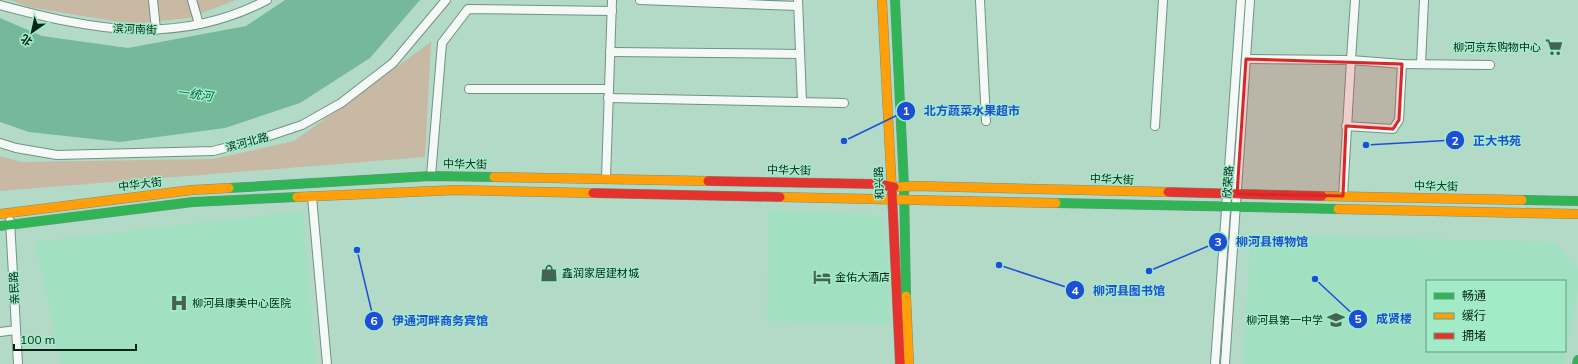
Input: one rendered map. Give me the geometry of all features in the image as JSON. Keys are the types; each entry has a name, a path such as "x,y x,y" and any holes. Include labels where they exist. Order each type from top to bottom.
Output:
{"main road":[{"name":"和兴路","path":"882,0 900,364"},
{"path":"895,0 904,186 909,364"},
{"name":"中华大街","path":"5,213 192,190 431,176 606,178 877,184 891,187 904,186 1578,201"},
{"path":"0,226 193,202 456,190 1578,214"},
{"path":"1577,364 1578,360"}],"street":[{"path":"152,0 156,30"},
{"path":"192,0 199,24"},
{"name":"滨河南街","path":"0,5 89,25 129,31 156,30 199,24 250,9 267,0"},
{"name":"滨河北路","path":"0,143 16,148 57,155 213,150 260,139 302,125 342,103 393,63 446,0"},
{"path":"606,178 612,0"},
{"path":"640,0 798,3 802,101"},
{"path":"980,0 986,121"},
{"path":"1155,126 1163,0"},
{"name":"欣荣路","path":"1215,364 1241,0"},
{"name":"欣荣路","path":"1226,364 1250,0"},
{"path":"1343,196 1346,126 1355,0"},
{"path":"1421,64 1424,0"},
{"path":"431,176 442,43 468,9 612,11"},
{"path":"610,52 800,54"},
{"path":"1246,58 1351,60 1402,64 1490,65"},
{"path":"1346,126 1394,129 1399,120 1402,64"},
{"path":"469,89 844,103"},
{"path":"312,197 327,364"},
{"name":"亲民路","path":"5,213 10,225 18,364"},
{"path":"0,332 16,330"}],"highlighted area":[{"path":"1246,59 1402,64 1399,120 1393,129 1346,126 1343,196 1237,194"}],"shaded area":[{"path":"10,0 236,0 189,18 131,24 29,7"},
{"path":"431,42 425,157 0,191 0,156 21,162 213,159 294,141"},
{"name":"金佑大酒店","path":"768,210 881,216 889,272 888,324 767,321"},
{"name":"柳河县康美中心医院","path":"303,211 315,364 62,364 35,242"},
{"name":"柳河县第一中学","path":"1266,235 1554,242 1578,269 1578,289 1564,364 1243,364 1250,250"}],"water":[{"name":"一统河","path":"285,0 420,0 370,58 300,103 225,128 120,142 29,132 0,122 0,18 42,36 128,48 246,26"}],"traffic: fast":[{"path":"895,0 904,186 906,296"},
{"path":"229,188 431,176 494,177"},
{"path":"0,226 193,202 297,197"},
{"path":"1522,200 1578,201"},
{"path":"1056,203 1338,209"},
{"path":"1577,364 1578,360"}],"traffic: slow":[{"path":"882,0 892,193"},
{"path":"494,177 708,181"},
{"path":"894,187 916,186 1168,192"},
{"path":"0,214 192,190 229,188"},
{"path":"297,197 456,190 593,193"},
{"path":"1322,196 1522,200"},
{"path":"780,197 1056,203"},
{"path":"1338,209 1578,214"},
{"path":"906,296 909,364"}],"traffic: jam":[{"path":"708,181 877,184 894,187"},
{"path":"1168,192 1322,196"},
{"path":"593,193 780,197"},
{"path":"892,193 900,364"}],"place":[{"name":"柳河京东购物中心","path":"1554,47"},
{"name":"北方蔬菜水果超市","path":"844,141"},
{"name":"正大书苑","path":"1366,145"},
{"name":"伊通河畔商务宾馆","path":"357,250"},
{"name":"柳河县图书馆","path":"999,265"},
{"name":"柳河县博物馆","path":"1149,271"},
{"name":"鑫润家居建材城","path":"549,273"},
{"name":"金佑大酒店","path":"822,277"},
{"name":"成贤楼","path":"1315,279"},
{"name":"柳河县康美中心医院","path":"179,303"},
{"name":"柳河县第一中学","path":"1336,320"}]}
